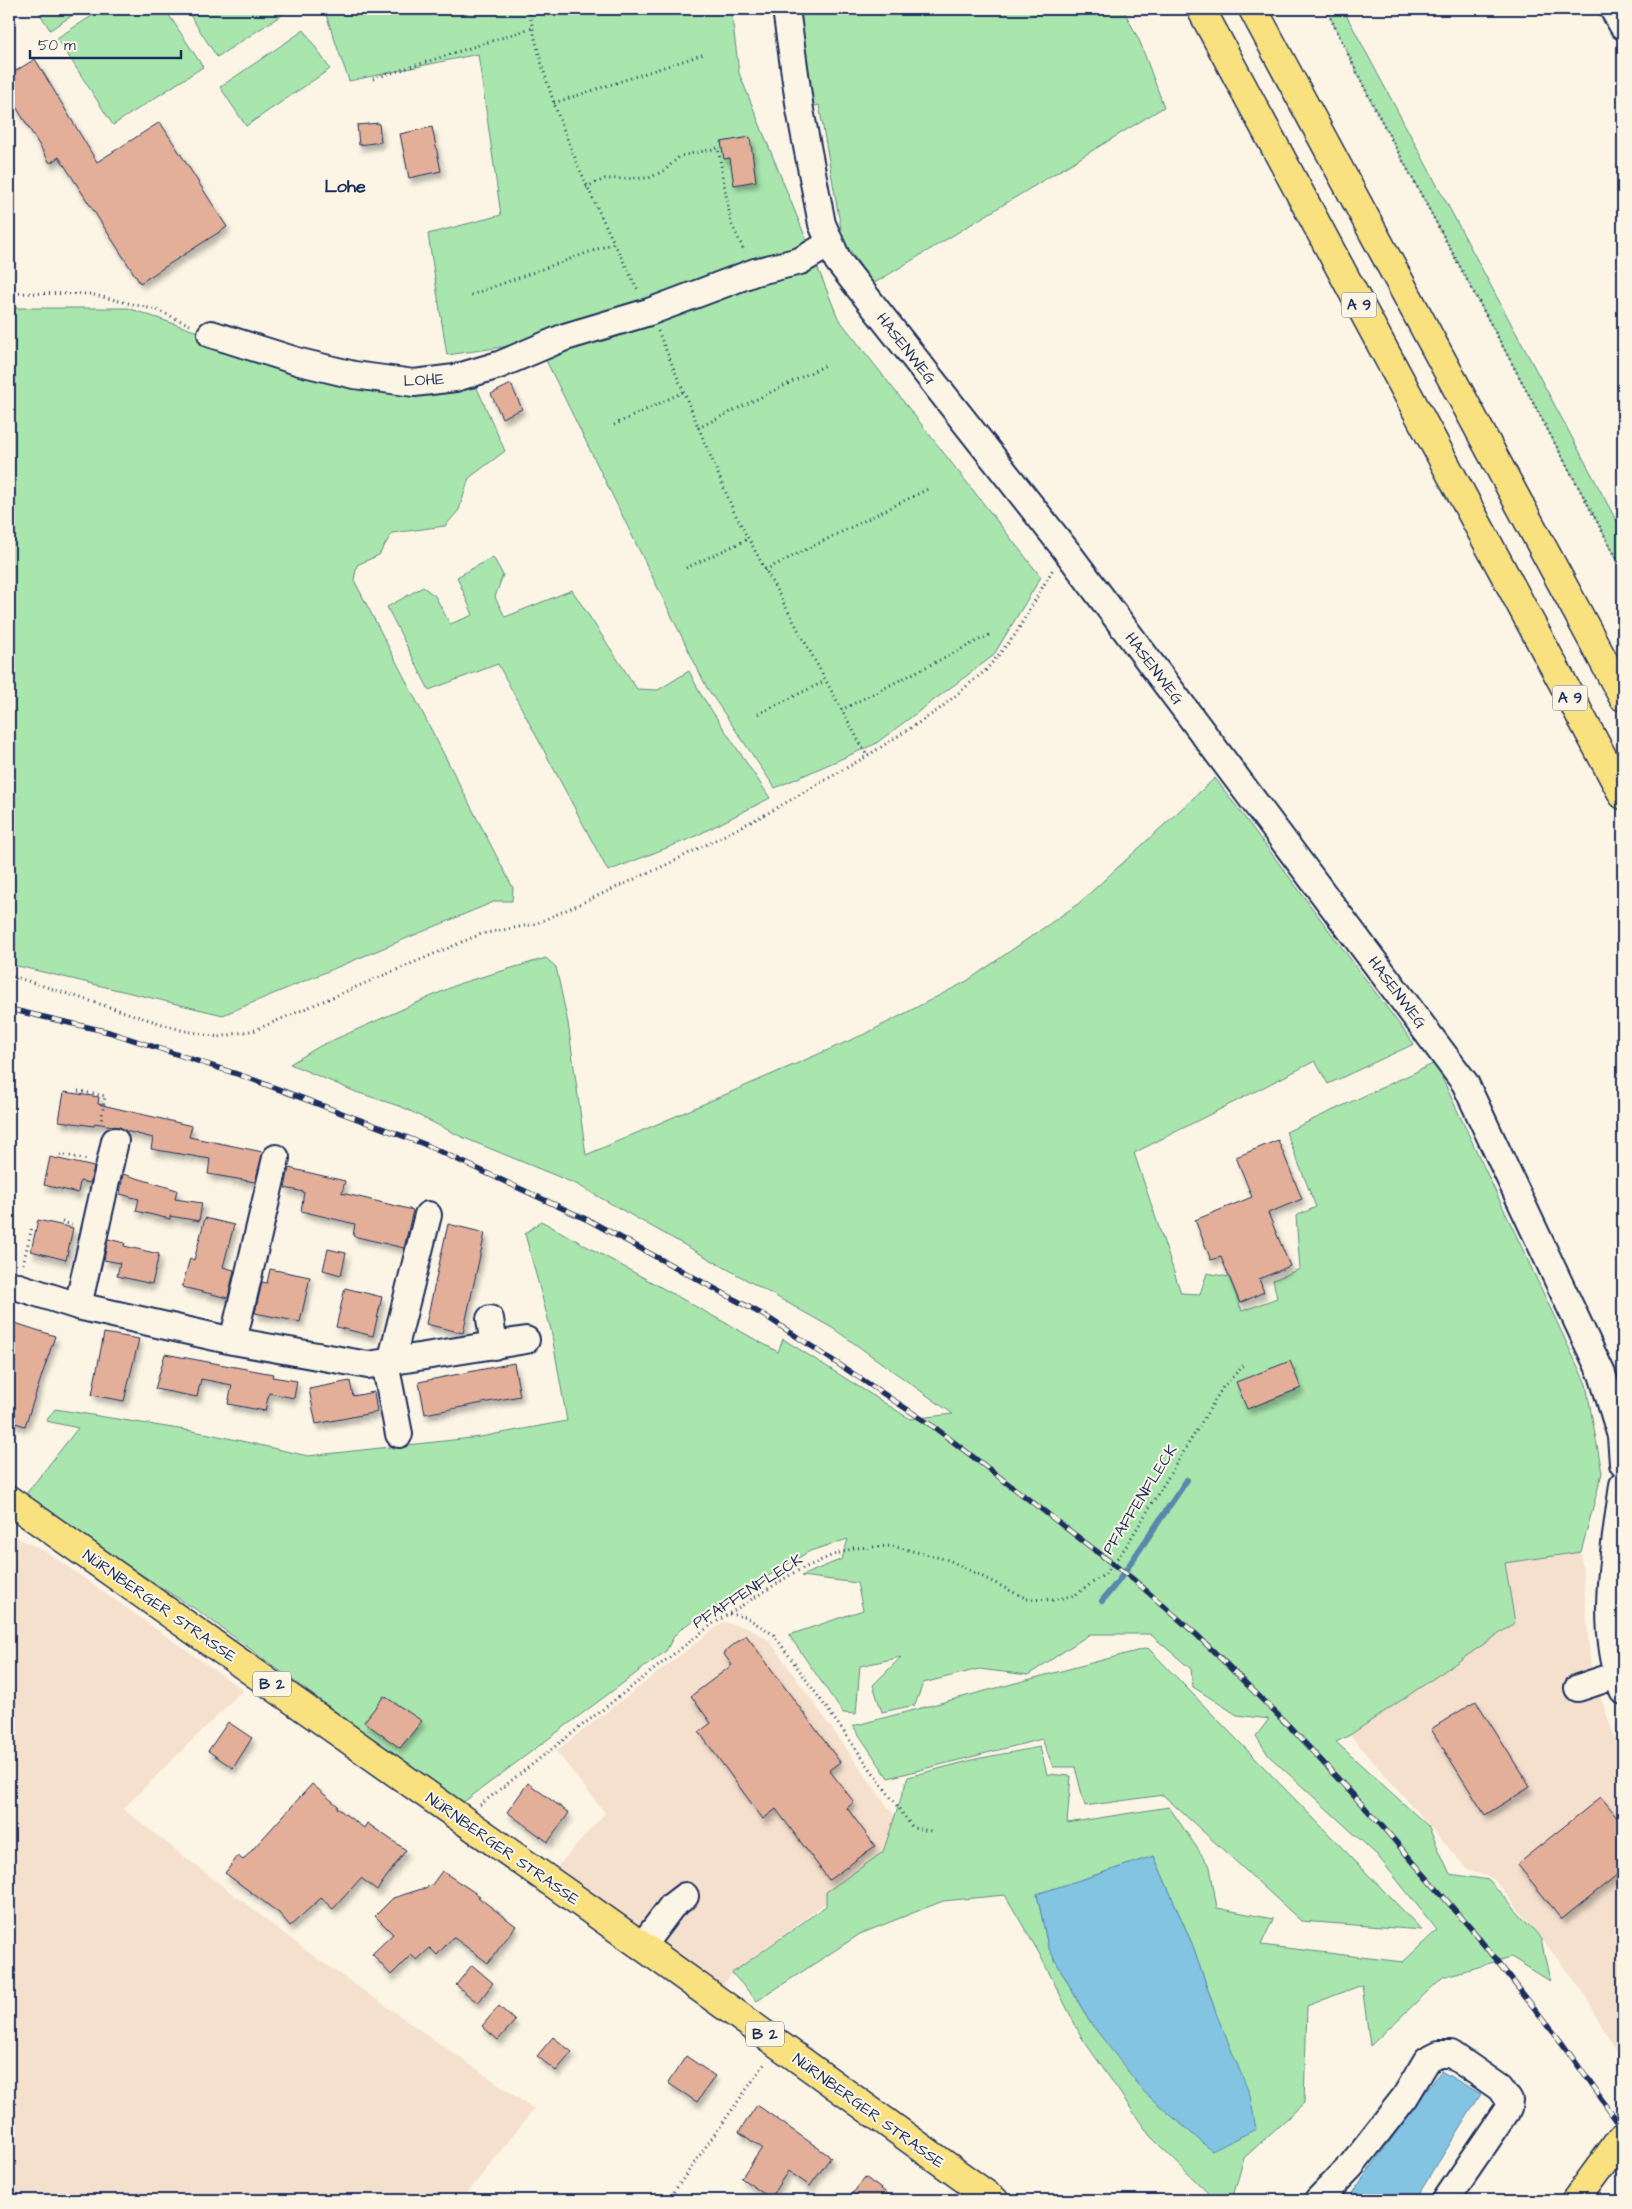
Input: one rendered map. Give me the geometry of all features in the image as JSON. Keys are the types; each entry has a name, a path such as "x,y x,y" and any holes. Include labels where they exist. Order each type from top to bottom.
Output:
{"main road":[{"name":"A 9","path":"1201,9 1623,795"},
{"name":"A 9","path":"1253,9 1623,697"},
{"name":"NÜRNBERGER STRASSE","path":"9,1500 642,1946 994,2200"},
{"path":"1583,2190 1623,2136"}],"street":[{"name":"HASENWEG","path":"786,9 800,110 822,224 829,244 838,261 1065,549 1465,1083 1602,1374 1621,1436 1623,1464"},
{"path":"1613,9 1623,26"},
{"name":"LOHE","path":"212,334 300,362 354,375 414,383 455,378 499,365 565,337 649,312 755,272 800,261 829,244"},
{"path":"78,1306 113,1153"},
{"path":"233,1341 276,1158"},
{"path":"399,1434 388,1363 428,1215"},
{"path":"13,1286 78,1306 233,1341 353,1363 388,1363 526,1340"},
{"path":"490,1319 494,1346"},
{"path":"1578,1688 1620,1683 1611,1627 1610,1587 1623,1486"},
{"path":"642,1946 672,1906 685,1896"},
{"path":"1318,2200 1350,2166 1405,2097 1427,2060 1439,2054 1452,2054 1500,2088 1509,2101 1508,2109 1446,2200"}],"path":[{"path":"529,9 532,28 554,103 586,187 649,312 734,512 840,710 867,756"},
{"path":"1326,9 1373,105 1623,570"},
{"path":"373,79 532,28"},
{"path":"554,103 704,54"},
{"path":"586,187 604,179 649,178 664,170 680,156 718,148 731,223 755,272"},
{"path":"471,295 614,244"},
{"path":"9,294 90,294 157,310 212,334"},
{"path":"698,428 826,365"},
{"path":"614,425 683,392"},
{"path":"765,570 930,488"},
{"path":"686,568 748,538"},
{"path":"9,975 180,1030 219,1037 255,1030 481,934 536,924 664,866 768,813 867,756 937,711 986,670 1015,635 1065,549"},
{"path":"840,710 991,634"},
{"path":"758,714 825,680"},
{"path":"60,1154 113,1153 100,1126 105,1096 78,1092"},
{"path":"13,1286 32,1227"},
{"name":"PFAFFENFLECK","path":"462,1819 727,1615 795,1572 854,1548 892,1546 950,1560 1027,1599 1053,1600 1075,1596 1105,1574 1125,1548 1223,1387 1244,1365"},
{"path":"727,1615 746,1617 774,1634 913,1828 931,1831"},
{"path":"668,2200 772,2054"}],"shaded area":[{"path":"9,1533 48,1553 243,1690 123,1809 308,1952 534,2109 462,2200 9,2200"},
{"path":"1581,1552 1591,1669 1615,1738 1623,1749 1623,2065 1582,1990 1495,1880 1466,1868 1350,1735 1515,1623 1505,1563"},
{"path":"723,1622 749,1628 769,1640 895,1817 883,1851 826,1892 826,1903 732,1973 719,1992 551,1874 605,1813 556,1751"}],"green space":[{"path":"37,9 82,9 50,30"},
{"path":"103,9 165,9 203,67 113,125 57,38"},
{"path":"186,9 291,9 217,57"},
{"path":"324,9 731,9 739,73 838,318 1041,577 993,656 875,744 775,788 707,688 537,342 447,355 428,234 501,215 478,54 349,81"},
{"path":"786,9 1123,9 1140,42 1164,107 873,284 843,240 819,105 800,110"},
{"path":"1326,9 1343,9 1623,533 1623,570 1373,105"},
{"path":"304,30 330,69 246,126 220,87"},
{"path":"9,308 128,308 294,365 406,393 477,388 505,451 469,478 459,510 445,526 392,533 379,555 357,565 354,580 513,888 512,901 496,901 223,1015 9,964"},
{"path":"493,557 503,575 495,597 505,617 572,590 637,689 658,690 689,671 700,693 770,798 692,838 608,871 498,664 429,690 387,607 423,587 435,596 450,624 473,615 457,577"},
{"path":"1215,778 1414,1044 1328,1084 1315,1061 1134,1153 1181,1293 1200,1294 1207,1273 1229,1277 1242,1311 1277,1298 1273,1280 1300,1269 1296,1216 1316,1207 1286,1132 1435,1063 1586,1384 1602,1473 1581,1552 1505,1563 1515,1623 1350,1735 1336,1742 1428,1826 1450,1874 1489,1880 1541,1939 1550,1981 1511,1957 1443,1977 1370,2046 1362,1985 1307,2006 1304,2103 1244,2158 1232,2200 1215,2200 1150,2136 1082,2038 1039,1953 1005,1895 943,1901 860,1934 757,2001 732,1973 826,1906 826,1892 883,1852 908,1777 976,1759 1040,1747 1047,1774 1071,1776 1067,1823 1169,1807 1210,1867 1217,1908 1273,1919 1261,1945 1403,1962 1437,1930 1377,1855 1269,1756 1256,1736 1269,1719 1237,1715 1193,1687 1191,1669 1150,1634 1090,1634 1028,1675 979,1669 923,1683 915,1705 882,1712 873,1685 901,1657 860,1666 856,1714 843,1713 789,1635 863,1610 857,1583 801,1576 842,1559 848,1539 810,1551 683,1627 674,1636 666,1651 461,1804 200,1612 22,1499 78,1428 46,1421 55,1409 210,1434 308,1456 480,1437 567,1421 551,1330 525,1234 541,1221 778,1352 783,1339 910,1419 953,1414 834,1329 576,1184 462,1137 402,1107 356,1092 290,1064 320,1046 461,983 546,958 556,967 568,1023 586,1155 867,1033 967,981 1078,904","holes":["1154,1856 1193,1946 1216,2013 1089,2021 1048,1947 1037,1894"]},
{"path":"1148,1648 1422,1930 1301,1921 1163,1795 1085,1806 1075,1767 1053,1767 1042,1739 888,1778 853,1726"}],"water":[{"path":"1154,1856 1193,1946 1216,2013 1250,2095 1256,2129 1212,2151 1145,2093 1089,2021 1048,1947 1037,1894"},
{"path":"1441,2071 1481,2094 1415,2200 1347,2200"}],"building":[{"path":"35,59 97,162 160,122 227,227 140,283 59,157 50,163 9,95 9,75"},
{"path":"379,123 381,142 359,145 357,125"},
{"path":"432,127 441,171 409,178 400,134"},
{"path":"750,137 756,181 734,185 730,158 724,159 721,142"},
{"path":"511,384 522,409 502,418 491,394"},
{"path":"64,1092 99,1097 98,1104 192,1126 189,1137 263,1152 255,1182 208,1174 210,1159 151,1149 153,1138 126,1131 119,1127 95,1123 94,1126 59,1121"},
{"path":"1278,1140 1302,1199 1268,1213 1290,1266 1259,1279 1264,1292 1240,1303 1221,1257 1211,1260 1195,1220 1252,1197 1236,1157"},
{"path":"50,1157 94,1167 90,1183 80,1181 78,1193 44,1185"},
{"path":"289,1168 345,1181 342,1193 413,1210 404,1248 353,1236 355,1224 301,1211 304,1192 285,1188"},
{"path":"123,1174 177,1190 175,1199 202,1203 199,1221 170,1216 170,1219 136,1211 139,1199 120,1194"},
{"path":"205,1218 234,1225 223,1267 234,1270 228,1298 182,1287 190,1258 194,1260"},
{"path":"38,1220 73,1228 66,1260 31,1251"},
{"path":"448,1224 485,1233 463,1333 426,1324"},
{"path":"108,1239 125,1243 124,1246 159,1254 152,1284 117,1276 120,1263 104,1260"},
{"path":"328,1249 346,1253 341,1275 323,1270"},
{"path":"270,1269 310,1277 300,1322 255,1313 262,1282 267,1283"},
{"path":"345,1288 382,1297 373,1336 336,1327"},
{"path":"9,1321 55,1336 25,1426 9,1421"},
{"path":"104,1333 139,1339 124,1401 92,1395"},
{"path":"165,1354 273,1374 272,1377 297,1381 294,1398 269,1393 265,1411 228,1404 232,1385 201,1379 197,1397 155,1389"},
{"path":"1290,1361 1301,1388 1247,1409 1236,1382"},
{"path":"514,1363 520,1396 425,1414 419,1382"},
{"path":"350,1381 353,1396 374,1392 377,1412 316,1424 309,1389"},
{"path":"746,1635 840,1762 829,1770 854,1802 847,1808 875,1846 829,1880 776,1809 763,1819 699,1732 711,1723 691,1696 732,1665 723,1653"},
{"path":"384,1696 422,1721 400,1748 364,1722"},
{"path":"1476,1701 1530,1787 1485,1815 1431,1729"},
{"path":"228,1722 252,1738 233,1768 208,1751"},
{"path":"528,1783 569,1813 548,1842 507,1812"},
{"path":"312,1784 338,1806 337,1808 364,1828 367,1823 406,1850 377,1890 361,1878 333,1909 321,1898 290,1926 279,1913 225,1873 238,1856 243,1860"},
{"path":"1601,1797 1623,1824 1623,1870 1562,1919 1517,1864"},
{"path":"442,1871 480,1896 478,1897 516,1926 488,1963 453,1937 437,1955 430,1948 417,1960 411,1955 391,1975 372,1954 393,1934 375,1916 393,1898 431,1886"},
{"path":"472,1965 493,1983 478,2003 456,1985"},
{"path":"499,2006 515,2021 498,2040 482,2026"},
{"path":"553,2037 572,2052 556,2071 537,2056"},
{"path":"686,2056 715,2076 697,2102 668,2083"},
{"path":"757,2105 831,2157 810,2186 788,2171 770,2198 741,2178 762,2148 739,2132"},
{"path":"865,2177 896,2200 848,2200"}],"waterway":[{"path":"1102,1601 1119,1580 1187,1480"}],"railway":[{"path":"9,1009 109,1032 246,1077 424,1144 590,1221 767,1317 934,1427 1134,1580 1198,1636 1290,1727 1381,1825 1473,1931 1562,2043 1623,2129"}],"district":[{"name":"Lohe","path":"345,186"}]}
